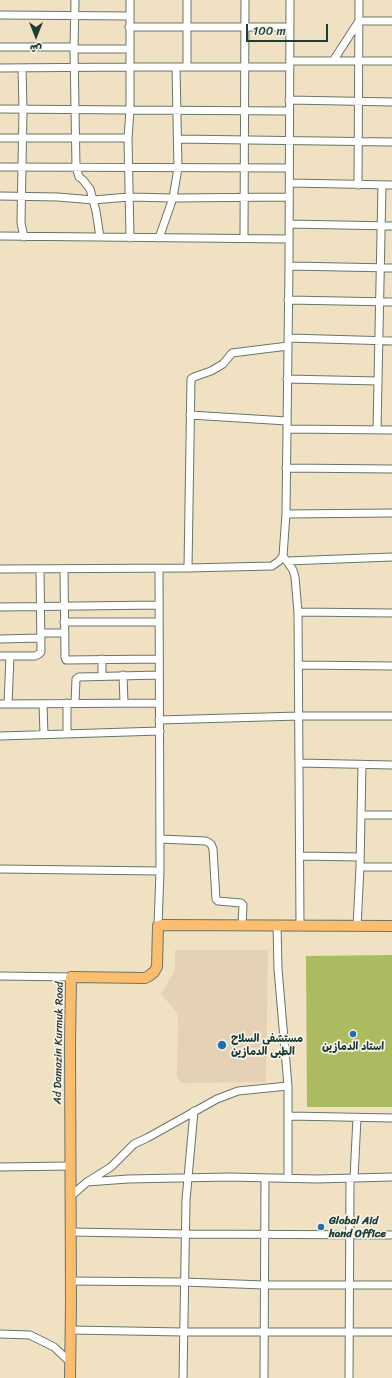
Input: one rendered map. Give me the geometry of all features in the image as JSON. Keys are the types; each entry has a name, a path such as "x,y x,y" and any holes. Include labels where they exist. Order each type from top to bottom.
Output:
{"highway":[{"path":"158,926 163,924 242,924 357,927 392,926"},
{"name":"Ad Damazin Kurmuk Road","path":"70,1378 71,977 145,978 149,976 154,972 156,967 158,926"}],"street":[{"path":"74,0 76,167 79,177 90,189 100,237"},
{"path":"130,0 130,110 128,138 130,238"},
{"path":"187,0 187,66"},
{"path":"244,238 245,0"},
{"path":"290,0 290,183 285,558 295,576 298,612 300,926"},
{"path":"358,185 359,0"},
{"path":"0,15 130,16"},
{"path":"359,20 392,21"},
{"path":"333,61 359,20"},
{"path":"129,26 290,27"},
{"path":"0,47 129,49"},
{"path":"0,68 130,66 245,67 333,61 392,61"},
{"path":"159,238 173,198 178,168 176,66"},
{"path":"22,68 23,109 21,223 24,237"},
{"path":"289,100 392,102"},
{"path":"0,109 289,111"},
{"path":"0,138 128,138"},
{"path":"178,138 392,142"},
{"path":"0,167 289,168"},
{"path":"290,183 392,185"},
{"path":"377,430 382,185"},
{"path":"0,196 58,197 93,200 129,197 289,197"},
{"path":"289,224 392,226"},
{"path":"0,236 289,239"},
{"path":"289,266 392,268"},
{"path":"288,300 392,302"},
{"path":"288,338 392,341"},
{"path":"188,568 191,379 194,376 223,364 232,353 288,346"},
{"path":"287,379 378,382"},
{"path":"190,415 287,425 392,430"},
{"path":"286,468 392,469"},
{"path":"286,514 392,513"},
{"path":"0,570 159,569 272,566 285,558 392,557"},
{"path":"0,656 35,656 41,652 40,569"},
{"path":"64,569 66,660 159,659"},
{"path":"158,926 160,871 159,569"},
{"path":"0,607 159,605"},
{"path":"298,612 392,613"},
{"path":"64,622 159,622"},
{"path":"0,639 65,634"},
{"path":"8,704 10,656"},
{"path":"102,659 102,676"},
{"path":"298,665 392,666"},
{"path":"75,704 77,678 159,675"},
{"path":"123,676 124,704"},
{"path":"0,704 160,703"},
{"path":"43,704 44,735"},
{"path":"67,704 67,734"},
{"path":"160,720 299,716 392,716"},
{"path":"0,736 160,731"},
{"path":"299,763 392,766"},
{"path":"357,927 362,765"},
{"path":"361,815 392,815"},
{"path":"160,839 206,841 211,844 213,849 216,899 218,901 241,903 243,905 242,924"},
{"path":"300,856 360,856"},
{"path":"360,867 392,867"},
{"path":"0,869 160,871"},
{"path":"277,925 278,969 288,1086 288,1178"},
{"path":"0,976 71,977"},
{"path":"71,1196 87,1182 111,1167 134,1144 148,1138 217,1099 238,1091 288,1086"},
{"path":"183,1378 187,1178 192,1143 194,1111"},
{"path":"289,1116 392,1118"},
{"path":"349,1378 350,1235 352,1178 357,1118"},
{"path":"0,1167 70,1166"},
{"path":"87,1182 128,1179 187,1178 392,1177"},
{"path":"264,1178 264,1378"},
{"path":"71,1232 392,1235"},
{"path":"71,1281 184,1282 264,1285 392,1285"},
{"path":"71,1330 183,1332 392,1332"},
{"path":"0,1334 23,1334 38,1338 54,1347 70,1362"}],"shaded area":[{"name":"مستشفى السلاح الطبى الدمازين","path":"175,950 268,950 266,1082 182,1083 177,1077 178,1014 161,994 175,971"}],"green space":[{"path":"392,955 392,1107 307,1107 306,956"}],"place":[{"name":"استاد الدمازين","path":"353,1034"},
{"name":"مستشفى السلاح الطبى الدمازين","path":"222,1045"},
{"name":"Global Aid hand Office","path":"321,1227"}]}
